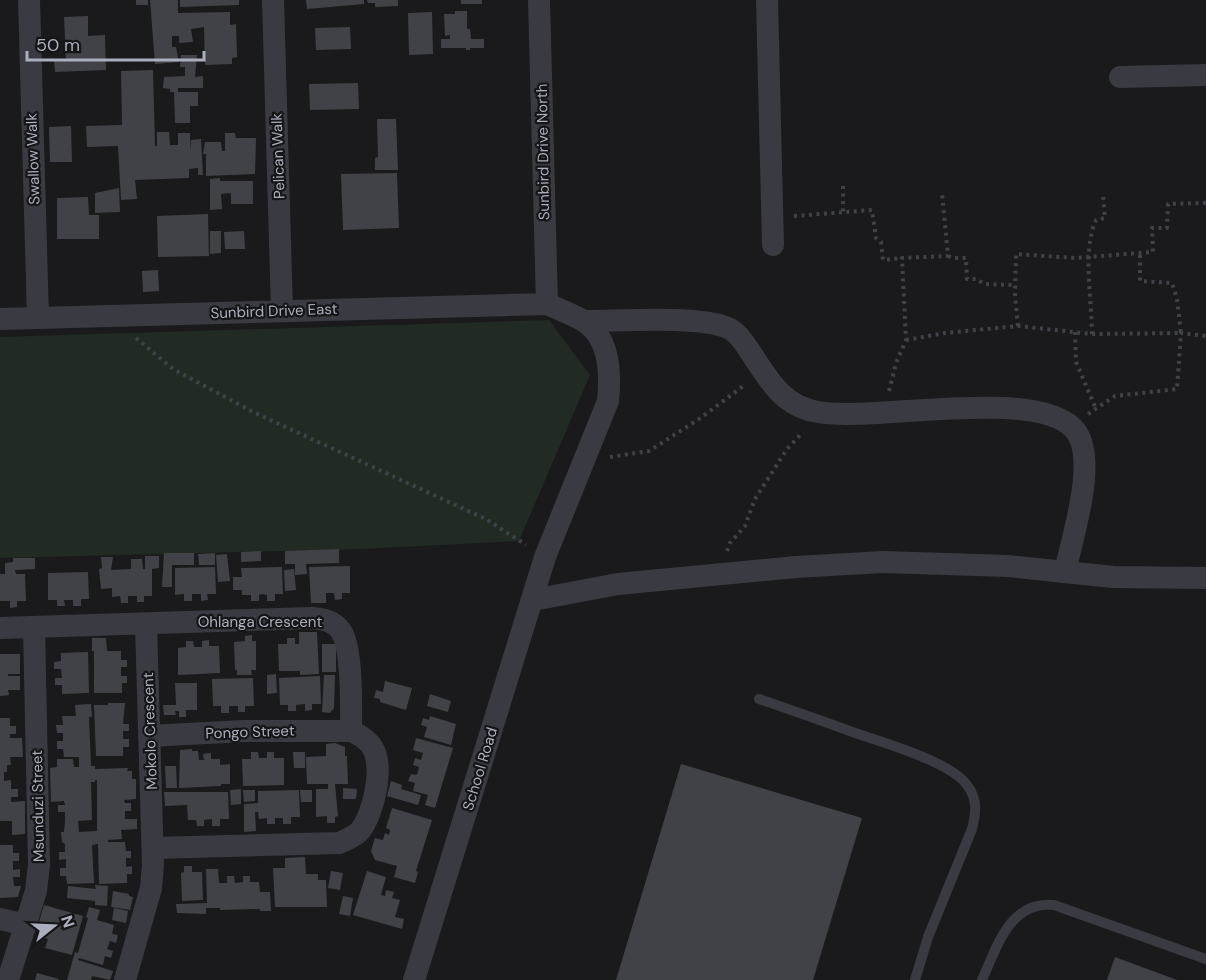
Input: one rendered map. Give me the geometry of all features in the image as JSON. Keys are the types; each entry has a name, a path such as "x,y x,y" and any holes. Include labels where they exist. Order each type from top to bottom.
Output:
{"street":[{"name":"Swallow Walk","path":"29,0 38,318"},
{"name":"Pelican Walk","path":"273,0 282,311"},
{"name":"Sunbird Drive North","path":"539,0 547,304"},
{"path":"767,0 773,245"},
{"path":"1120,77 1206,75"},
{"name":"Sunbird Drive East","path":"0,318 547,304"},
{"path":"547,304 584,321 706,322 729,328 740,336 774,388 787,401 803,409 836,414 1001,408 1049,415 1073,428 1084,448 1086,467 1065,572"},
{"name":"School Road","path":"414,980 545,557 608,401 609,363 604,347 584,321"},
{"path":"533,600 618,584 883,561 1008,566 1113,577 1206,578"},
{"name":"Ohlanga Crescent","path":"146,624 312,618 327,620 341,631 345,639 351,691 351,731"},
{"path":"0,628 146,624"},
{"name":"Mokolo Crescent","path":"125,980 151,888 154,848 146,624"},
{"name":"Msunduzi Street","path":"8,980 36,891 39,865 34,627"},
{"name":"Pongo Street","path":"149,736 255,731 351,731"},
{"path":"154,848 339,843 352,837 364,825 372,806 378,771 377,758 371,745 361,735 351,731"},
{"path":"0,920 26,925"}],"lane":[{"path":"759,699 915,754 957,775 967,785 974,798 976,811 972,829 932,926 915,980"},
{"path":"982,980 1013,919 1025,909 1044,904 1054,905 1111,924 1206,959"}],"path":[{"path":"843,186 843,212"},
{"path":"942,194 948,256"},
{"path":"1092,334 1092,302 1088,282 1089,257 1092,228 1096,220 1105,218 1103,194"},
{"path":"1018,326 1015,285 1016,254 1089,257 1153,252 1152,228 1167,228 1168,204 1206,203"},
{"path":"791,216 872,210 876,238 881,242 883,260 948,256 966,258 967,279 977,279 984,284 1015,285"},
{"path":"1073,428 1080,418 1115,396 1177,390 1181,333 1177,299 1172,283 1140,281 1140,253"},
{"path":"883,411 896,363 906,340 902,258"},
{"path":"111,316 173,369 253,411 486,519 545,557"},
{"path":"906,340 945,333 1018,326 1092,334 1181,333 1206,336"},
{"path":"1075,332 1076,362 1096,409"},
{"path":"589,451 613,458 649,451 736,393 762,370"},
{"path":"726,574 730,543 745,526 755,499 787,449 809,426 818,412"}],"shaded area":[{"path":"549,320 590,375 519,541 361,549 0,558 0,337"}],"building":[{"path":"136,0 148,0 148,5 136,5"},
{"path":"150,0 178,0 178,13 230,12 230,25 236,24 237,57 232,58 232,64 205,65 204,27 191,29 193,42 179,43 179,36 172,36 172,47 176,47 179,62 155,64"},
{"path":"180,0 239,0 239,5 180,7"},
{"path":"306,0 364,0 364,4 307,9"},
{"path":"367,0 398,0 398,6 375,7 375,3 368,3"},
{"path":"461,0 482,0 482,4 461,4"},
{"path":"455,11 467,11 467,29 470,29 471,39 484,39 484,48 466,50 466,48 441,48 441,39 450,39 450,35 445,36 444,14 455,14"},
{"path":"432,12 433,54 409,55 408,13"},
{"path":"88,16 88,36 105,35 106,70 55,72 54,60 66,60 64,17"},
{"path":"350,27 351,49 316,50 315,28"},
{"path":"181,55 197,55 195,77 203,76 203,88 178,88 178,92 198,92 198,106 190,106 190,123 175,123 174,92 163,88 164,77 185,76 185,67 180,67"},
{"path":"153,70 155,146 157,146 157,132 169,132 170,145 178,145 178,133 190,133 190,151 191,140 201,139 203,175 198,175 198,168 189,169 189,178 135,180 137,199 121,200 118,146 87,147 86,126 122,125 121,71"},
{"path":"358,83 359,109 310,110 309,84"},
{"path":"377,119 396,119 398,170 375,170 375,158 378,157"},
{"path":"71,126 72,162 50,162 49,127"},
{"path":"225,133 235,133 236,138 256,138 255,174 206,176 206,154 203,154 205,142 221,142 222,151 225,151"},
{"path":"397,173 399,228 343,230 341,174"},
{"path":"220,178 220,181 253,181 253,204 231,204 231,193 221,194 222,209 210,210 210,179"},
{"path":"119,188 120,212 95,213 95,193"},
{"path":"88,197 89,215 99,215 99,239 57,239 57,198"},
{"path":"208,214 209,256 158,257 157,216"},
{"path":"210,231 221,231 221,253 210,254"},
{"path":"244,231 245,249 225,249 224,232"},
{"path":"158,270 159,291 143,292 142,271"},
{"path":"339,549 339,563 306,564 307,574 295,575 295,564 285,564 285,551"},
{"path":"261,551 261,561 241,562 241,552"},
{"path":"164,553 194,553 194,565 172,565 172,587 162,587"},
{"path":"215,553 215,565 199,565 198,554"},
{"path":"227,554 230,581 218,582 216,555"},
{"path":"145,556 159,556 159,568 152,569 152,596 144,596 144,602 137,602 137,596 128,596 128,603 121,603 120,596 112,597 112,588 101,589 99,569 102,568 101,557 113,557 111,570 131,569 131,559 142,559 143,569 145,569"},
{"path":"13,558 35,558 35,569 15,570 16,574 25,574 26,601 17,601 17,607 10,608 10,601 0,601 0,574 5,574 5,563 13,562"},
{"path":"350,566 350,593 342,593 342,599 335,600 334,593 326,593 326,603 311,603 309,567"},
{"path":"215,567 216,594 207,594 208,600 201,601 201,594 192,594 192,601 184,601 184,594 175,595 175,568"},
{"path":"282,567 283,594 275,594 275,601 267,601 267,595 262,594 259,595 259,601 251,601 251,595 242,595 242,590 233,590 233,577 242,577 241,568"},
{"path":"294,569 296,590 285,591 284,570"},
{"path":"88,572 89,599 81,599 81,606 73,606 73,600 64,600 65,606 57,606 57,600 48,600 48,573"},
{"path":"299,632 317,632 319,674 300,675 300,671 279,671 278,644 287,644 287,638 295,638 295,644 299,644"},
{"path":"252,635 252,641 256,641 256,670 251,670 252,675 237,675 234,642 245,641 245,636"},
{"path":"92,638 106,638 107,651 121,651 121,660 127,660 127,667 121,667 121,676 127,676 127,683 122,683 122,693 94,693"},
{"path":"209,640 209,646 219,646 220,673 178,675 178,648 186,647 186,641 193,641 194,647 202,647 202,641"},
{"path":"322,644 336,644 336,672 322,672"},
{"path":"88,652 89,693 62,694 62,685 55,685 55,678 62,678 61,669 54,669 54,662 61,661 61,653"},
{"path":"0,654 20,654 20,674 8,674 8,676 20,676 20,690 8,690 9,695 0,696"},
{"path":"276,674 277,693 267,694 267,675"},
{"path":"324,675 335,675 334,708 330,713 322,712"},
{"path":"320,676 321,704 312,704 312,710 305,711 305,704 296,705 296,711 288,711 288,705 280,705 279,678"},
{"path":"253,678 254,706 245,706 245,712 238,712 238,706 229,706 229,713 221,713 221,706 213,706 212,679"},
{"path":"385,681 412,688 406,710 374,698 376,690 383,692"},
{"path":"175,683 197,683 197,710 186,710 186,717 179,717 179,711 175,711 176,715 164,715 163,705 176,705"},
{"path":"430,694 451,701 448,712 427,706"},
{"path":"108,703 125,703 123,724 129,724 129,731 123,731 123,739 129,739 129,747 123,747 123,756 96,756 94,705 108,705"},
{"path":"91,704 92,717 89,717 91,766 95,766 95,769 128,768 127,771 132,771 132,779 136,779 136,799 124,800 125,803 131,803 131,811 125,811 125,819 137,819 137,829 121,830 122,839 108,840 108,842 125,842 126,851 131,851 131,858 126,858 126,867 132,866 132,874 127,874 127,883 99,884 98,844 92,845 94,883 67,884 66,876 60,876 60,868 66,868 66,859 59,860 59,852 65,852 61,832 64,832 65,812 58,812 58,805 65,805 64,801 51,802 50,768 57,767 57,759 73,759 74,767 79,767 79,757 64,757 63,749 57,749 57,741 63,741 63,733 57,733 56,725 63,725 62,716 76,716 75,705","holes":["97,780 97,831 79,832 78,821 92,820 91,782"]},
{"path":"430,716 456,724 451,745 424,737 427,727 421,725 423,718 429,720"},
{"path":"0,718 10,718 10,726 16,726 16,734 10,734 10,738 22,738 23,757 10,757 11,765 7,765 4,781 11,780 11,789 18,789 18,797 11,797 11,802 25,801 25,834 12,835 12,821 0,821"},
{"path":"416,738 453,748 435,808 425,805 428,795 413,791 415,783 408,781 411,774 417,775 419,767 413,765 415,758 421,760 423,753 413,750"},
{"path":"335,743 345,747 348,784 335,784 338,816 335,817 335,823 327,823 327,816 316,817 316,789 328,789 328,784 307,784 306,757 326,756 326,744"},
{"path":"192,749 192,751 198,751 199,760 204,760 203,754 211,753 211,759 220,759 220,765 230,764 230,784 179,788 180,750"},
{"path":"251,752 258,752 259,758 267,758 267,752 274,752 274,758 284,758 284,785 243,786 242,759 251,759"},
{"path":"293,752 305,752 305,768 294,768"},
{"path":"681,764 862,818 813,980 616,980"},
{"path":"165,766 176,766 177,788 166,788"},
{"path":"391,781 402,785 401,789 421,795 418,805 387,796"},
{"path":"343,788 357,789 356,799 343,799"},
{"path":"241,789 241,804 231,805 230,790"},
{"path":"243,790 255,790 255,801 244,802"},
{"path":"299,790 300,817 291,817 291,824 283,824 283,818 275,818 275,824 267,824 267,818 259,819 258,812 255,812 256,831 244,832 244,804 258,803 258,791"},
{"path":"300,790 312,790 312,802 301,802"},
{"path":"164,792 228,792 229,819 220,819 220,826 212,826 212,819 204,820 204,826 197,826 196,820 188,820 187,805 165,806"},
{"path":"392,808 432,820 416,871 418,872 415,883 394,877 397,866 375,860 371,851 375,838 383,840 385,833 389,835 390,830 386,828"},
{"path":"0,845 13,845 13,853 19,853 19,861 13,861 13,870 20,869 20,877 13,877 14,886 21,886 18,897 0,898"},
{"path":"305,857 306,874 318,874 318,880 326,880 327,907 275,907 273,868 285,868 285,858"},
{"path":"184,866 192,866 192,872 202,872 203,900 182,901 181,873 184,872"},
{"path":"206,869 218,869 219,883 227,883 227,876 234,876 235,883 243,882 243,876 250,876 250,882 259,882 260,892 270,892 271,911 206,908 206,914 177,913 176,904 207,903"},
{"path":"331,871 343,873 340,890 328,888"},
{"path":"367,871 386,877 381,895 385,896 386,890 394,892 392,898 400,900 395,917 404,919 402,929 353,915"},
{"path":"95,885 108,886 107,906 95,905 95,901 67,898 68,886 96,889"},
{"path":"113,891 133,897 130,910 111,907"},
{"path":"343,896 353,898 350,916 339,914"},
{"path":"44,905 83,916 72,955 45,948 48,939 42,937 44,930 50,932 51,929 38,925"},
{"path":"89,907 100,910 97,920 114,925 112,934 118,935 116,943 110,941 107,949 113,951 111,958 105,956 103,965 79,958 78,960 113,971 110,980 92,976 91,980 67,980 75,952 78,953"},
{"path":"114,908 128,911 126,923 112,920"},
{"path":"1115,957 1177,980 1107,980"},
{"path":"37,973 59,979 35,980"}]}
